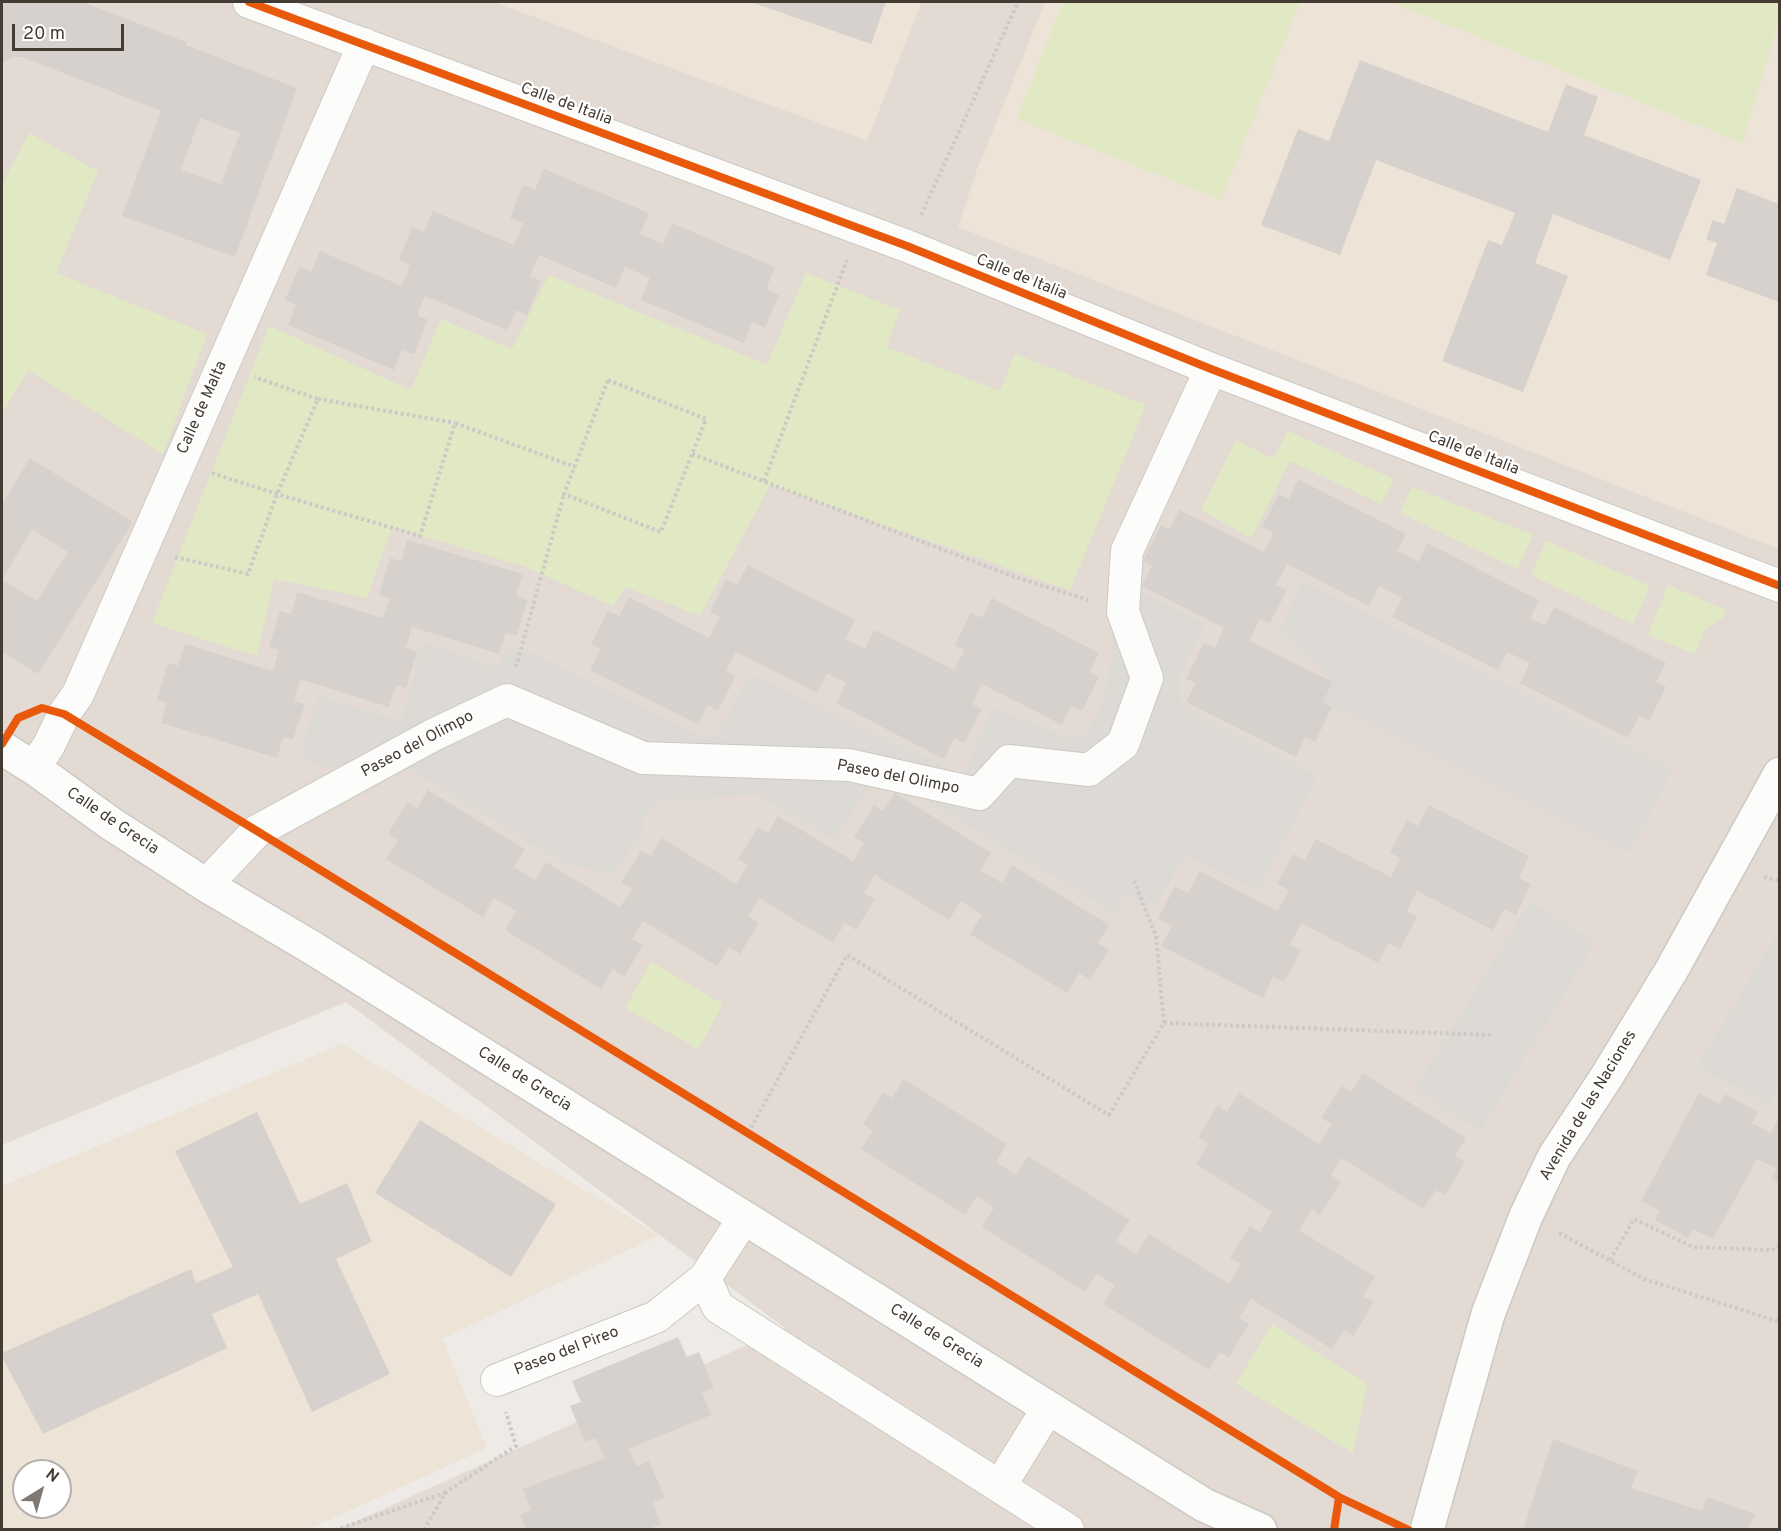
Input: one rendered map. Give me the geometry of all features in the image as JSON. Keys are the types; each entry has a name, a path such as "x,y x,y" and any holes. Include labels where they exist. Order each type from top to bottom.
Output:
{"street":[{"name":"Calle de Italia","path":"249,2 907,246 1211,369 1779,585"},
{"name":"Calle de Malta","path":"34,768 49,745 64,714 78,694 364,44"},
{"name":"Paseo del Olimpo","path":"206,885 258,831 433,735 507,700 643,758 849,765 979,794 1009,761 1089,770 1123,744 1148,678 1123,612 1127,550 1211,369"},
{"name":"Calle de Grecia","path":"2,748 34,768 110,823 206,885 321,953 1204,1505 1216,1521 1260,1530"},
{"name":"Avenida de las Naciones","path":"1427,1530 1488,1314 1526,1216 1554,1157 1671,971 1779,774"},
{"name":"Paseo del Pireo","path":"497,1380 656,1317 705,1278 744,1218"},
{"path":"705,1278 718,1307 1068,1530"},
{"path":"1000,1486 1048,1408"}],"path":[{"path":"907,246 1018,2"},
{"path":"764,481 858,228"},
{"path":"222,366 318,399 455,423 575,467"},
{"path":"507,700 564,494 608,380 706,419 661,532 564,494"},
{"path":"142,549 248,574 277,494 318,399"},
{"path":"180,462 277,494 420,536 455,423"},
{"path":"692,454 1012,576 1123,612"},
{"path":"748,1133 847,955 1109,1114 1164,1023 1156,936 1134,881"},
{"path":"1164,1023 1491,1035"},
{"path":"738,1126 758,1139"},
{"path":"1526,1216 1644,1279 1779,1322"},
{"path":"1610,1260 1634,1219 1693,1247 1772,1250 1779,1245"}],"shaded area":[{"path":"2,2 1779,2 1779,1529 339,1529 785,1328 346,1002 2,1145"},
{"path":"494,2 922,2 867,141"},
{"path":"1045,2 1779,2 1779,549 958,227 976,172"},
{"path":"1302,580 1673,769 1629,854 1323,702 1333,682 1280,631"},
{"path":"1140,591 1206,624 1179,678 1180,700 1194,713 1318,776 1258,891 1185,856 1154,908 1124,895 1116,914 878,773 834,840 758,795 664,800 653,807 642,822 644,830 614,873 566,865 409,769 322,767 300,757 317,696 401,721 423,641 496,668 508,649 530,651 701,736 715,737 749,676 761,678 962,775 993,707 1070,739 1087,734 1105,695 1112,652 1109,620"},
{"path":"1530,901 1596,942 1480,1131 1414,1090"},
{"path":"1776,935 1780,935 1780,1087 1769,1105 1697,1066"},
{"path":"342,1044 659,1235 442,1339 487,1448 309,1529 2,1530 2,1186"}],"green space":[{"path":"1063,2 1300,2 1221,200 1017,119"},
{"path":"1391,2 1779,2 1780,17 1742,143"},
{"path":"29,133 98,171 56,273 207,334 163,454 28,370 2,413 2,185"},
{"path":"806,273 900,310 886,347 1000,391 1015,354 1146,405 1070,590 770,485 700,616 626,587 613,606 523,566 392,527 367,598 274,579 257,656 152,623 269,326 411,390 441,319 512,349 549,275 767,365"},
{"path":"1288,431 1394,479 1381,504 1290,461 1251,538 1201,510 1236,440 1273,459"},
{"path":"1412,487 1533,535 1517,569 1400,513"},
{"path":"1546,541 1650,586 1633,624 1531,575"},
{"path":"1668,585 1726,610 1723,618 1705,629 1695,654 1648,635"},
{"path":"651,962 723,1004 698,1049 625,1008"},
{"path":"1272,1324 1367,1384 1353,1453 1236,1384"}],"building":[{"path":"2,2 83,2 297,88 235,257 122,216 161,111 22,57 14,57 2,63","holes":["200,118 240,133 221,184 181,170"]},
{"path":"751,2 886,2 871,44"},
{"path":"1360,60 1548,132 1566,84 1598,97 1584,135 1701,180 1670,260 1553,214 1535,263 1568,276 1523,392 1442,361 1488,240 1502,245 1515,213 1376,160 1340,255 1261,225 1298,129 1329,141"},
{"path":"544,169 649,213 640,234 663,244 672,223 775,267 766,289 779,295 765,328 752,322 744,343 641,300 650,278 625,267 616,288 539,255 530,276 541,281 527,315 516,310 507,330 425,296 417,315 428,320 414,354 402,350 394,370 288,325 296,305 285,300 299,267 311,272 320,251 402,286 410,265 399,260 412,227 424,232 433,211 514,245 523,223 510,218 523,185 535,190"},
{"path":"1737,188 1779,204 1779,302 1706,275 1717,243 1706,239 1713,220 1724,224"},
{"path":"30,458 133,522 38,674 2,652 2,580 2,504","holes":["32,529 68,552 37,601 2,580"]},
{"path":"1298,479 1406,534 1397,551 1419,562 1427,543 1539,600 1530,619 1545,625 1554,607 1666,663 1656,682 1666,687 1649,721 1639,716 1628,738 1520,683 1530,663 1507,652 1498,670 1392,617 1402,598 1379,586 1369,606 1287,564 1276,585 1287,590 1270,623 1260,619 1249,641 1333,682 1323,702 1332,707 1315,742 1305,737 1296,757 1186,702 1196,683 1186,679 1204,643 1215,648 1224,628 1142,586 1152,566 1143,561 1161,525 1169,530 1179,510 1264,552 1273,533 1262,527 1279,494 1289,499"},
{"path":"407,540 523,574 516,596 527,600 517,636 506,633 499,654 412,627 406,648 417,652 406,688 396,685 389,707 300,679 294,701 305,704 293,740 283,737 277,758 161,723 167,703 157,700 168,663 178,666 185,644 273,671 279,650 269,647 280,611 291,614 297,592 383,618 390,598 379,595 390,558 401,561"},
{"path":"748,565 855,620 845,639 865,649 874,630 954,670 964,650 955,645 971,612 982,618 992,598 1099,653 1090,672 1099,677 1082,711 1071,706 1062,725 982,684 972,704 982,709 964,743 954,738 944,759 836,703 846,683 827,673 817,693 736,652 726,671 736,676 718,711 708,705 698,724 590,670 601,649 591,644 608,611 619,616 629,597 709,638 720,617 710,612 726,579 737,584"},
{"path":"428,790 525,849 514,867 525,874 535,880 546,862 620,907 632,889 621,882 641,851 651,856 662,838 736,884 748,865 738,859 758,827 768,833 778,816 853,861 864,843 854,837 874,805 883,811 895,793 991,853 980,870 1002,883 1012,865 1109,925 1098,943 1109,950 1090,980 1079,973 1067,993 970,934 982,915 961,901 949,920 875,875 864,893 875,899 856,930 845,923 833,943 759,898 748,916 759,923 740,954 729,947 717,966 643,921 632,939 643,945 624,977 613,969 601,989 505,930 516,911 494,898 483,917 386,859 398,840 388,834 407,802 417,808"},
{"path":"1429,805 1529,856 1519,878 1531,884 1516,915 1504,909 1493,930 1417,891 1407,911 1417,917 1400,949 1388,943 1378,963 1301,923 1290,945 1301,950 1284,982 1273,977 1263,998 1161,946 1172,926 1158,919 1175,886 1188,893 1200,871 1278,911 1289,890 1277,884 1293,854 1305,860 1316,839 1391,877 1400,858 1390,853 1407,820 1418,826"},
{"path":"1363,1073 1466,1138 1455,1155 1465,1162 1445,1195 1436,1190 1423,1209 1341,1158 1331,1175 1341,1182 1320,1215 1312,1209 1299,1230 1375,1277 1363,1296 1374,1302 1353,1336 1344,1330 1332,1349 1251,1299 1239,1318 1249,1324 1229,1357 1220,1352 1209,1370 1103,1304 1115,1285 1097,1274 1085,1292 982,1227 994,1208 977,1196 965,1215 861,1149 873,1131 863,1124 883,1092 892,1098 904,1079 1007,1144 996,1162 1016,1175 1028,1156 1130,1220 1116,1241 1136,1254 1149,1234 1229,1284 1241,1264 1230,1258 1250,1226 1260,1232 1272,1212 1196,1164 1208,1144 1198,1137 1218,1105 1227,1112 1239,1093 1319,1144 1332,1124 1321,1118 1342,1086 1351,1092"},
{"path":"1699,1093 1719,1104 1725,1094 1758,1112 1752,1123 1771,1133 1779,1118 1779,1183 1771,1179 1777,1169 1757,1159 1713,1239 1693,1229 1688,1238 1655,1220 1660,1211 1641,1201"},
{"path":"257,1112 300,1204 347,1183 372,1242 336,1259 390,1374 312,1412 258,1294 212,1314 227,1348 43,1434 2,1357 2,1353 191,1269 196,1283 233,1267 175,1151"},
{"path":"420,1120 556,1204 511,1277 375,1193"},
{"path":"678,1337 687,1357 699,1352 714,1388 702,1392 711,1415 628,1449 637,1466 649,1461 665,1498 653,1502 661,1524 647,1530 526,1530 520,1515 531,1510 523,1489 605,1458 596,1438 585,1442 570,1406 581,1402 572,1381"},
{"path":"1553,1439 1638,1471 1631,1488 1702,1511 1707,1497 1755,1514 1748,1530 1523,1530"}],"cycle path":[{"path":"249,2 907,246 1211,369 1780,586"},
{"path":"2,744 18,718 42,708 64,714 1339,1497 1334,1530"},
{"path":"1339,1497 1409,1530"}]}
